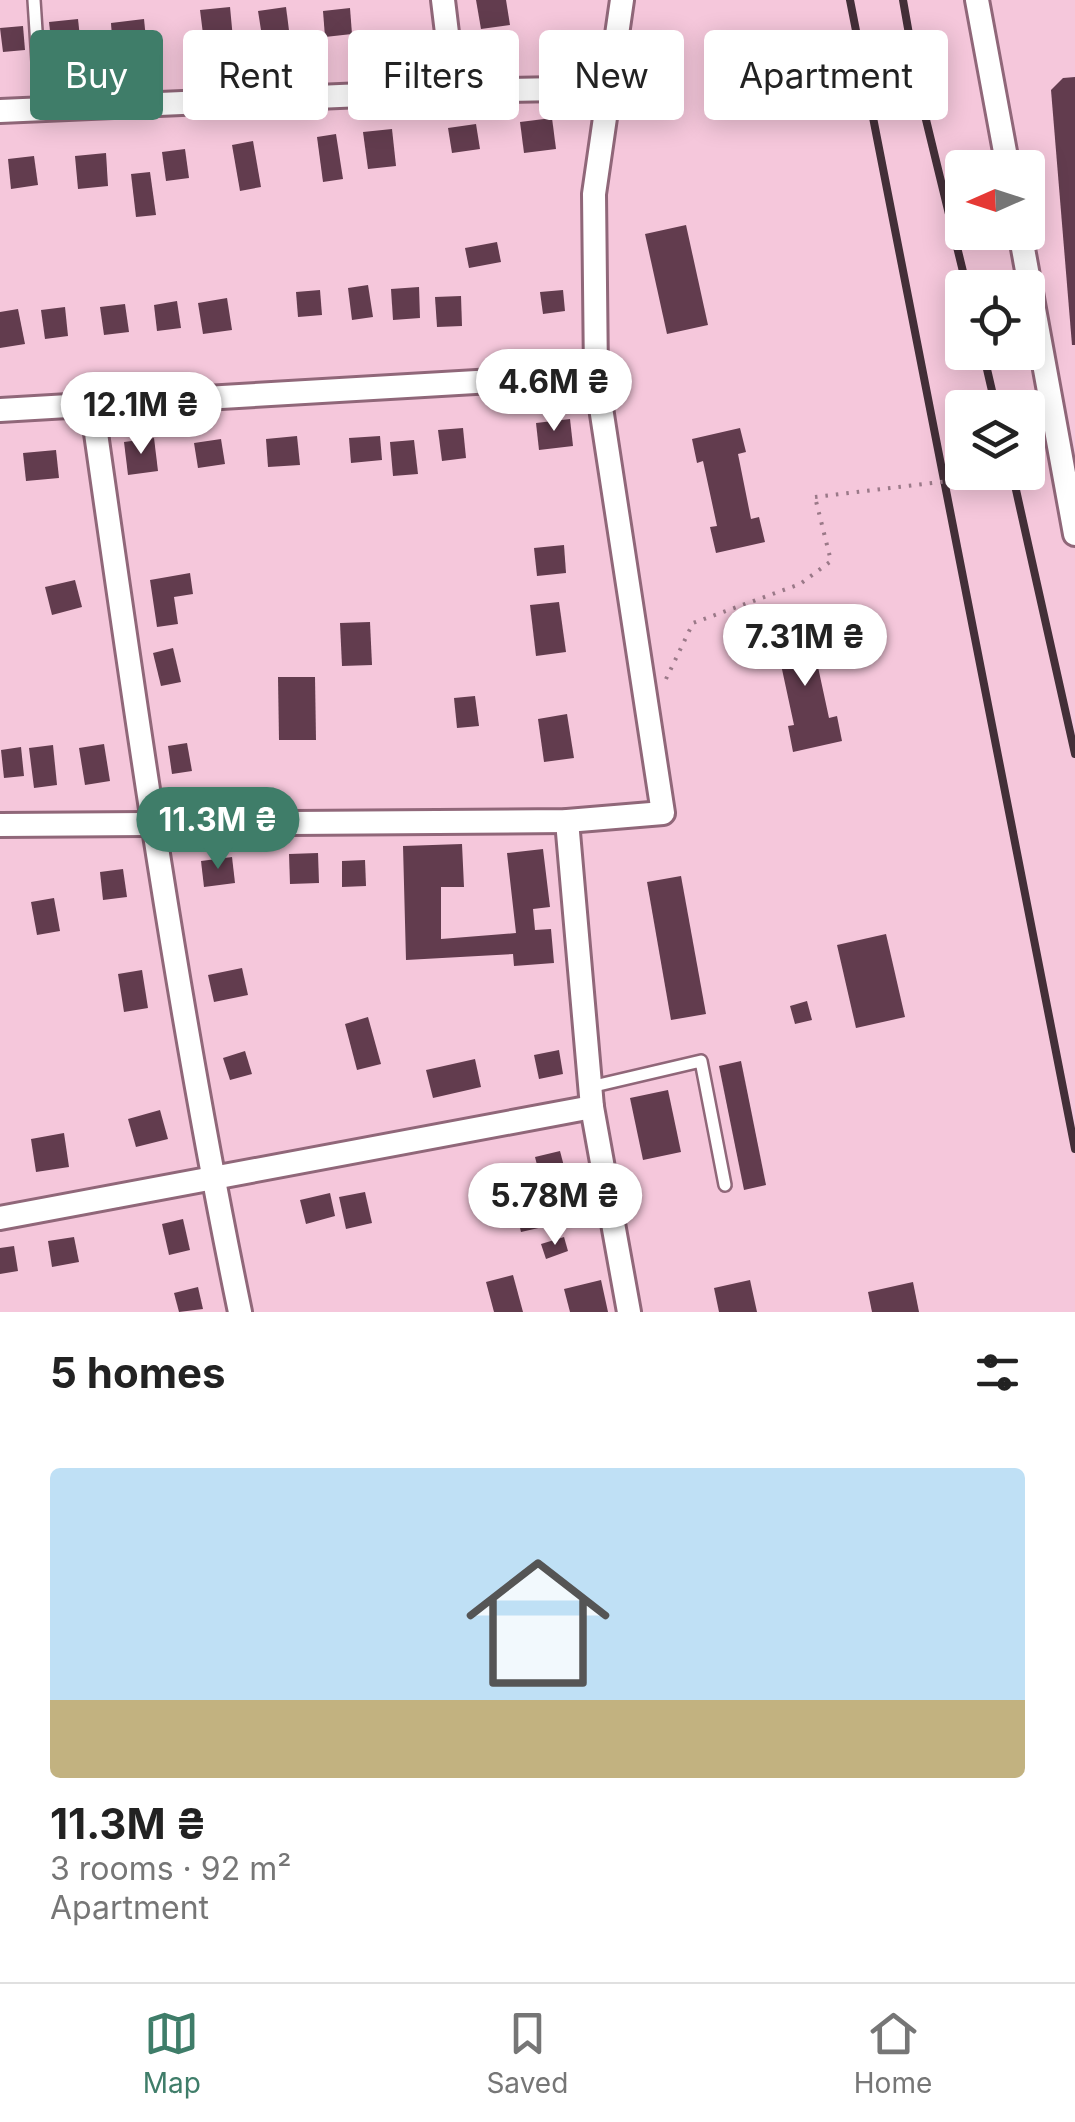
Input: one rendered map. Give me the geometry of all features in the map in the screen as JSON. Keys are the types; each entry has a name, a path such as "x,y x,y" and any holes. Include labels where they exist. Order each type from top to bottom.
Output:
{"street":[{"path":"443,0 447,30"},
{"path":"618,30 622,0"},
{"path":"977,0 1005,150"},
{"path":"163,103 348,95"},
{"path":"0,111 30,109"},
{"path":"0,825 567,821 663,813 596,374 594,194 605,120"},
{"path":"1024,250 1066,424 1075,531"},
{"path":"0,410 596,374"},
{"path":"92,405 152,825 212,1179 240,1312"},
{"path":"567,821 591,1097 629,1312"},
{"path":"0,1218 212,1179 591,1097"}],"lane":[{"path":"34,0 36,30"},
{"path":"591,1097 701,1061 725,1185"}],"path":[{"path":"647,722 693,623 800,584 831,561 816,497 945,482"}],"building":[{"path":"476,0 506,0 510,25 481,29"},
{"path":"230,7 232,30 202,30 200,10"},
{"path":"286,7 289,30 261,30 258,11"},
{"path":"350,8 352,30 348,34 328,37 323,11"},
{"path":"78,19 79,30 50,30 49,22"},
{"path":"144,19 145,30 111,30 111,23"},
{"path":"23,26 25,50 3,52 0,28"},
{"path":"1075,77 1072,345 1051,90 1063,78"},
{"path":"552,120 556,149 524,153 520,122"},
{"path":"476,124 480,149 452,153 448,128"},
{"path":"392,129 396,166 368,169 363,132"},
{"path":"336,134 343,179 323,182 317,137"},
{"path":"253,141 261,187 240,191 232,145"},
{"path":"185,149 189,178 166,181 162,152"},
{"path":"106,153 108,186 78,189 75,156"},
{"path":"34,156 38,185 11,189 8,159"},
{"path":"150,172 156,215 136,217 131,174"},
{"path":"686,225 708,325 667,334 645,234"},
{"path":"497,242 501,262 469,268 465,248"},
{"path":"368,285 373,317 352,320 348,288"},
{"path":"419,287 420,318 393,320 391,289"},
{"path":"320,290 322,315 298,317 296,292"},
{"path":"563,290 565,311 543,314 540,292"},
{"path":"461,296 462,326 437,327 435,297"},
{"path":"227,298 232,330 203,334 198,303"},
{"path":"177,301 181,328 157,331 154,305"},
{"path":"125,304 129,332 104,335 100,307"},
{"path":"65,307 68,336 45,339 41,310"},
{"path":"18,309 25,344 0,348 0,312"},
{"path":"570,419 573,446 539,450 536,423"},
{"path":"463,428 466,458 442,461 438,430"},
{"path":"740,428 746,452 738,454 751,519 759,517 765,542 716,553 710,527 717,526 703,461 697,463 692,439"},
{"path":"297,436 300,465 268,467 266,439"},
{"path":"380,436 382,460 351,463 349,438"},
{"path":"154,438 158,471 128,475 124,442"},
{"path":"221,439 225,464 198,468 194,443"},
{"path":"414,440 418,474 393,476 390,442"},
{"path":"56,450 59,478 26,481 23,453"},
{"path":"564,545 566,573 537,576 534,548"},
{"path":"190,573 193,594 174,597 178,624 157,627 150,580"},
{"path":"75,580 82,607 52,615 45,587"},
{"path":"559,602 566,652 536,656 530,605"},
{"path":"370,622 372,665 342,666 340,623"},
{"path":"818,627 823,651 815,653 829,718 837,716 842,741 793,752 788,726 794,725 780,660 774,662 769,637"},
{"path":"173,648 181,682 161,686 153,653"},
{"path":"278,677 315,677 316,740 279,740"},
{"path":"475,696 479,726 457,728 454,698"},
{"path":"567,714 574,758 544,762 538,719"},
{"path":"187,743 192,771 172,774 168,746"},
{"path":"104,744 110,781 85,785 79,748"},
{"path":"53,745 57,785 34,788 29,748"},
{"path":"21,747 24,776 4,778 1,750"},
{"path":"462,844 464,887 441,887 441,939 516,933 507,853 543,849 550,907 533,909 535,930 551,929 554,963 514,966 513,954 406,960 403,846"},
{"path":"318,853 319,883 290,884 289,854"},
{"path":"232,857 235,883 204,887 201,861"},
{"path":"365,860 366,886 342,887 342,861"},
{"path":"123,869 127,897 103,900 100,872"},
{"path":"681,876 706,1014 671,1020 647,882"},
{"path":"54,898 60,931 37,935 31,902"},
{"path":"886,934 905,1017 856,1028 837,945"},
{"path":"242,968 248,995 214,1002 208,975"},
{"path":"142,970 148,1008 124,1012 118,974"},
{"path":"807,1001 812,1020 795,1024 790,1006"},
{"path":"368,1017 381,1064 357,1070 345,1024"},
{"path":"559,1050 563,1074 539,1079 534,1055"},
{"path":"245,1051 252,1074 230,1080 223,1058"},
{"path":"475,1059 481,1087 433,1098 426,1070"},
{"path":"741,1061 766,1185 744,1190 719,1066"},
{"path":"668,1090 681,1152 643,1160 630,1098"},
{"path":"160,1110 168,1139 136,1147 128,1119"},
{"path":"64,1133 69,1167 36,1172 31,1139"},
{"path":"560,1151 571,1193 546,1200 535,1157"},
{"path":"365,1192 372,1223 346,1229 339,1197"},
{"path":"330,1193 335,1216 306,1224 300,1200"},
{"path":"552,1207 556,1224 521,1232 517,1215"},
{"path":"183,1219 190,1250 169,1255 162,1224"},
{"path":"74,1237 79,1262 52,1267 48,1241"},
{"path":"564,1237 568,1251 546,1259 541,1244"},
{"path":"14,1246 18,1271 0,1274 0,1248"},
{"path":"513,1275 523,1312 494,1312 486,1282"},
{"path":"601,1280 608,1312 570,1312 564,1289"},
{"path":"750,1280 757,1312 719,1312 714,1288"},
{"path":"913,1282 919,1312 872,1312 868,1292"},
{"path":"198,1287 203,1309 179,1312 174,1293"}],"railway":[{"path":"850,0 1075,1149"},
{"path":"903,0 919,91 963,270"},
{"path":"987,370 992,390"},
{"path":"1016,490 1075,754"}]}
